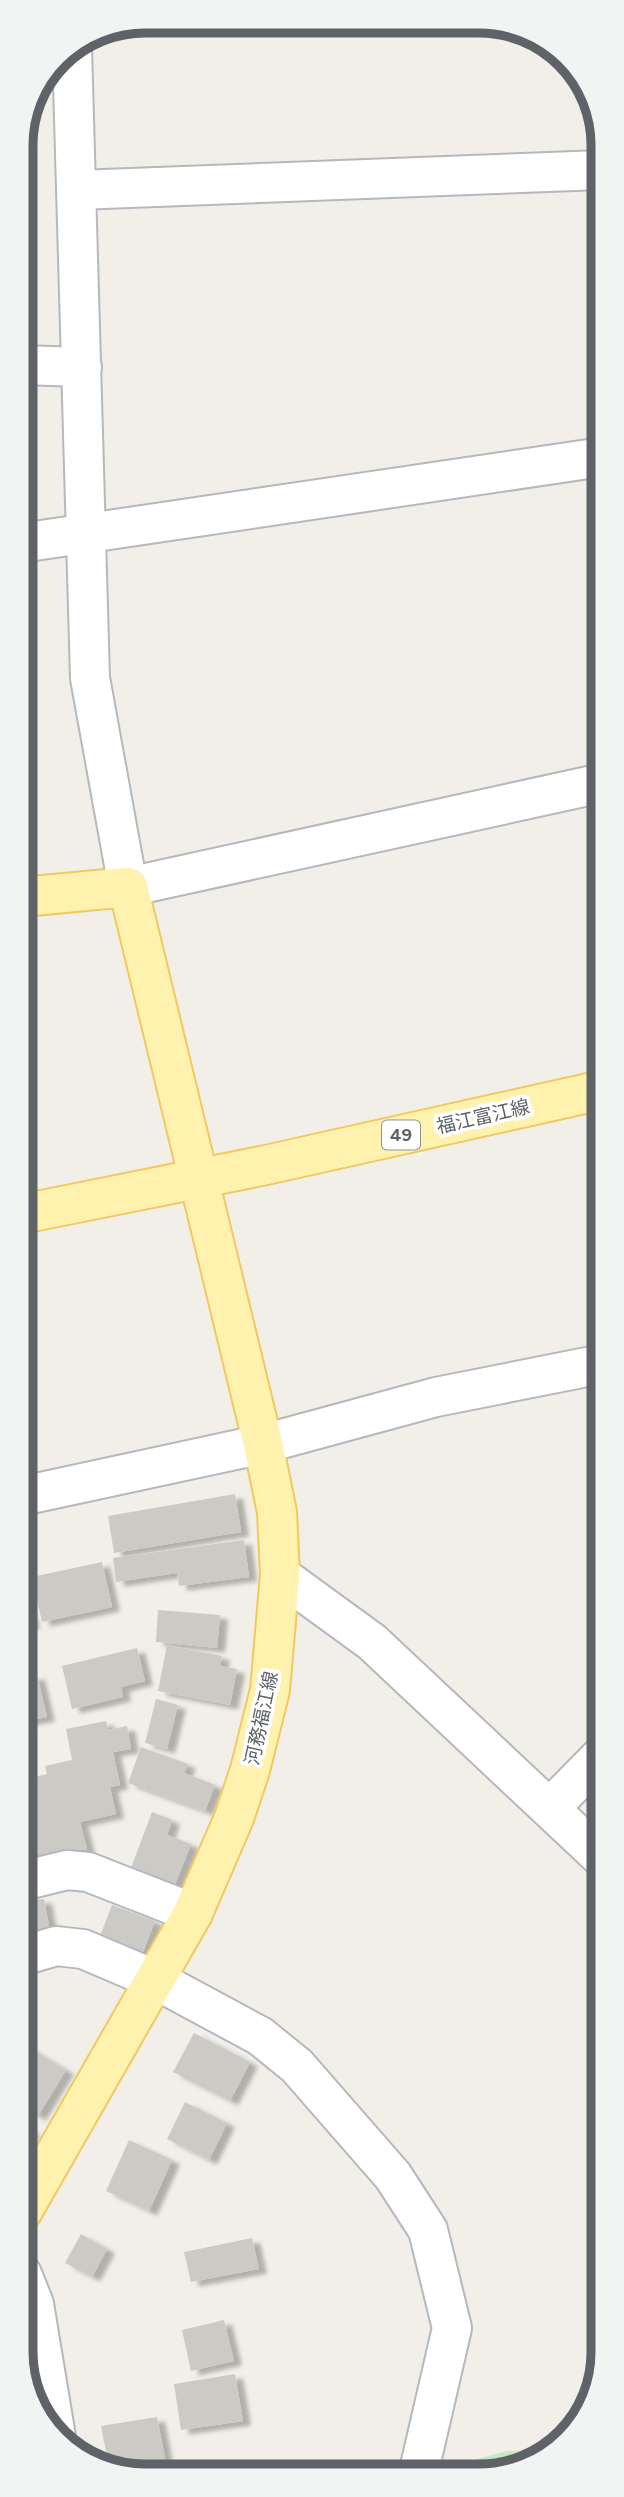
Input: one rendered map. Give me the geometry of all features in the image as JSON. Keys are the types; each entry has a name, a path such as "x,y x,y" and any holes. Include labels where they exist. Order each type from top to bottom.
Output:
{"main road":[{"path":"33,896 128,887 200,1176"},
{"name":"福江富江線","path":"33,1212 200,1176 266,1165 591,1092"},
{"name":"河務福江線","path":"33,2193 192,1913 234,1818 250,1770 270,1690 280,1575 277,1513 200,1176"}],"street":[{"path":"72,60 90,678 128,887 591,785"},
{"path":"77,190 591,170"},
{"path":"33,365 82,367"},
{"path":"33,542 591,459"},
{"path":"33,1494 263,1444 436,1397 591,1366"},
{"path":"280,1575 372,1642 591,1847"},
{"path":"550,1808 591,1766"},
{"path":"33,1878 68,1870 88,1872 192,1913"},
{"path":"33,1953 57,1946 83,1949 156,1980 260,2036 297,2066 393,2176 428,2230 452,2328 421,2464"},
{"path":"33,2302 52,2414"}],"green space":[{"path":"507,2451 531,2451 494,2463 463,2463"}],"building":[{"path":"235,1494 241,1532 114,1553 108,1516"},
{"path":"244,1540 249,1577 179,1586 177,1573 116,1582 113,1558"},
{"path":"102,1562 112,1607 42,1622 33,1577"},
{"path":"158,1610 220,1615 217,1648 156,1642"},
{"path":"167,1645 222,1656 220,1666 237,1669 230,1705 158,1691"},
{"path":"137,1648 145,1681 121,1687 123,1697 72,1709 62,1666"},
{"path":"37,1675 47,1717 33,1720 33,1676"},
{"path":"156,1699 178,1705 167,1749 145,1743"},
{"path":"106,1721 108,1730 127,1726 131,1749 113,1752 120,1785 110,1787 116,1814 80,1822 87,1849 33,1860 33,1777 47,1774 45,1766 72,1760 66,1729"},
{"path":"141,1747 188,1764 184,1773 215,1785 205,1811 128,1783"},
{"path":"152,1812 172,1820 167,1835 191,1844 173,1890 129,1873"},
{"path":"44,1899 51,1937 33,1941 33,1900"},
{"path":"112,1905 155,1921 141,1957 98,1941"},
{"path":"194,2033 250,2062 230,2101 173,2072"},
{"path":"33,2050 66,2070 38,2116 33,2113"},
{"path":"185,2102 227,2123 209,2160 167,2139"},
{"path":"129,2140 172,2160 149,2211 106,2191"},
{"path":"81,2234 107,2249 92,2277 65,2263"},
{"path":"252,2238 259,2269 191,2282 184,2252"},
{"path":"224,2320 234,2361 191,2371 182,2330"},
{"path":"235,2374 243,2421 181,2430 174,2384"},
{"path":"157,2417 166,2464 123,2462 107,2457 101,2426"}]}
